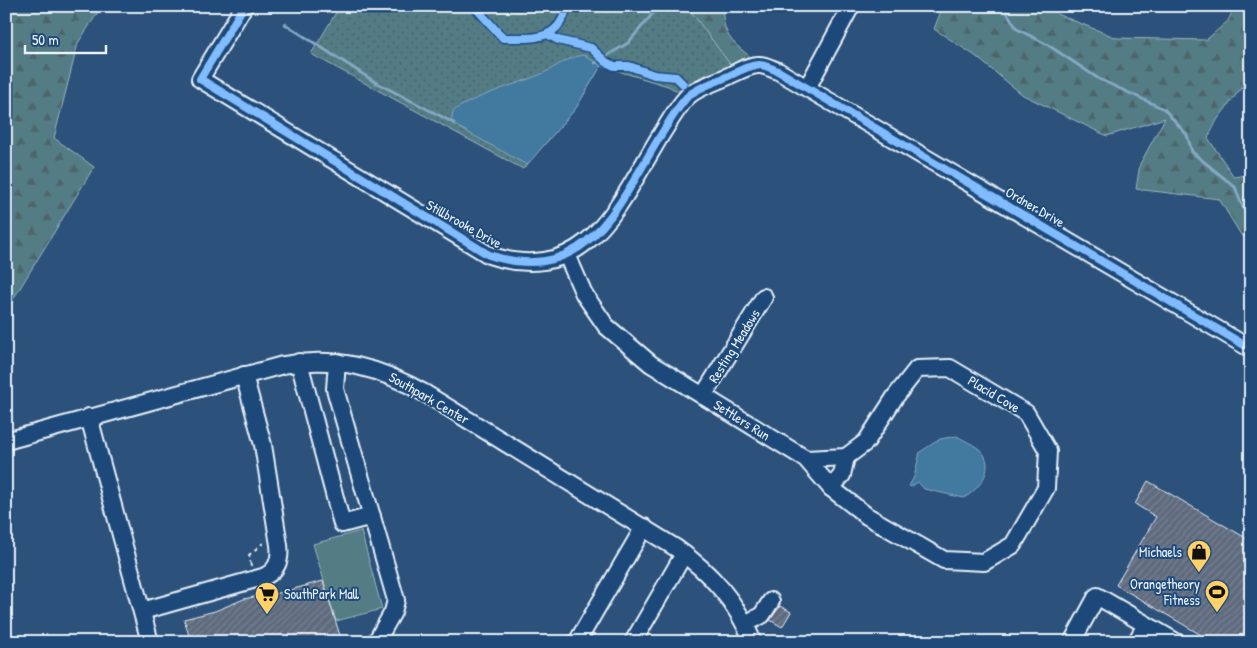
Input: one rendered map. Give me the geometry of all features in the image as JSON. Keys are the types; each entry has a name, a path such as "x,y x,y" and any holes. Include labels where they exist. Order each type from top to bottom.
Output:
{"street":[{"path":"807,88 851,6"},
{"name":"Stillbrooke Drive","path":"243,7 200,79 489,255 507,261 523,262 567,255 584,246 610,218 669,122 689,96 728,77 759,65 778,70 807,88"},
{"name":"Ordner Drive","path":"807,88 1251,349"},
{"name":"Settlers Run","path":"567,255 584,294 606,326 651,364 806,459 831,488 867,516 944,560"},
{"name":"Resting Meadows","path":"703,396 764,297"},
{"path":"299,362 342,524 372,516"},
{"name":"Southpark Center","path":"6,441 244,375 299,362 337,362 378,371 411,385 644,527 684,554 720,585 745,624 753,642"},
{"path":"337,362 335,389 396,600 393,612 376,642"},
{"name":"Placid Cove","path":"846,457 866,442 895,397 917,369 950,368 1026,413 1048,451 1046,488 1014,545 984,562 944,560"},
{"path":"142,610 263,578 277,565 280,552 263,445 244,375"},
{"path":"89,417 150,642"},
{"path":"806,459 846,457 842,475 831,488"},
{"path":"577,642 644,527"},
{"path":"633,642 684,554"},
{"path":"1072,642 1097,596 1176,642"},
{"path":"745,624 762,615 772,602"},
{"path":"1136,642 1146,624"}],"path":[{"path":"253,573 249,555 263,543"}],"green space":[{"path":"6,6 102,6 78,43 54,138 94,167 6,311"},
{"path":"340,6 687,6 732,67 681,93 668,86 601,66 576,108 523,169 311,54"},
{"path":"686,6 722,6 726,31 733,42 752,58 732,67"},
{"path":"943,6 1051,6 1057,14 1117,38 1206,40 1228,21 1235,6 1251,6 1251,75 1217,120 1208,138 1234,177 1251,174 1251,241 1241,235 1219,199 1136,189 1140,164 1165,118 1107,136 1023,95 974,55 934,29"},
{"path":"361,531 382,609 336,621 313,544"}],"water":[{"path":"584,55 601,66 576,108 527,165 451,123 453,111 463,105"},
{"path":"957,436 978,448 986,459 986,473 975,490 964,498 924,489 918,482 911,487 909,486 914,477 920,452 940,439"}],"building":[{"path":"1148,481 1251,541 1251,642 1213,642 1116,585 1156,517 1135,504"},
{"name":"SouthPark Mall","path":"323,581 342,642 191,642 184,619 215,611 244,599 263,595 264,597"},
{"path":"780,606 791,612 782,627 770,620"}],"waterway":[{"path":"595,63 628,43 659,6"},
{"path":"1003,6 1017,29 1048,45 1099,79 1164,109 1187,135 1192,152 1235,187 1243,208 1251,214"},
{"path":"285,24 375,82 454,123"}],"cycle path":[{"path":"244,6 200,79 489,255 522,262 551,260 575,250 595,234 613,213 679,106 687,97 700,88 751,66 762,65 778,71 1251,349"},
{"path":"474,6 503,38 543,36 558,26 567,6"},
{"path":"549,35 558,40 591,48 606,62 614,66 629,66 654,75 676,77 683,84"}],"place":[{"name":"Michaels","path":"1199,573"},
{"name":"Orangetheory Fitness","path":"1217,613"},
{"name":"SouthPark Mall","path":"267,615"}]}
